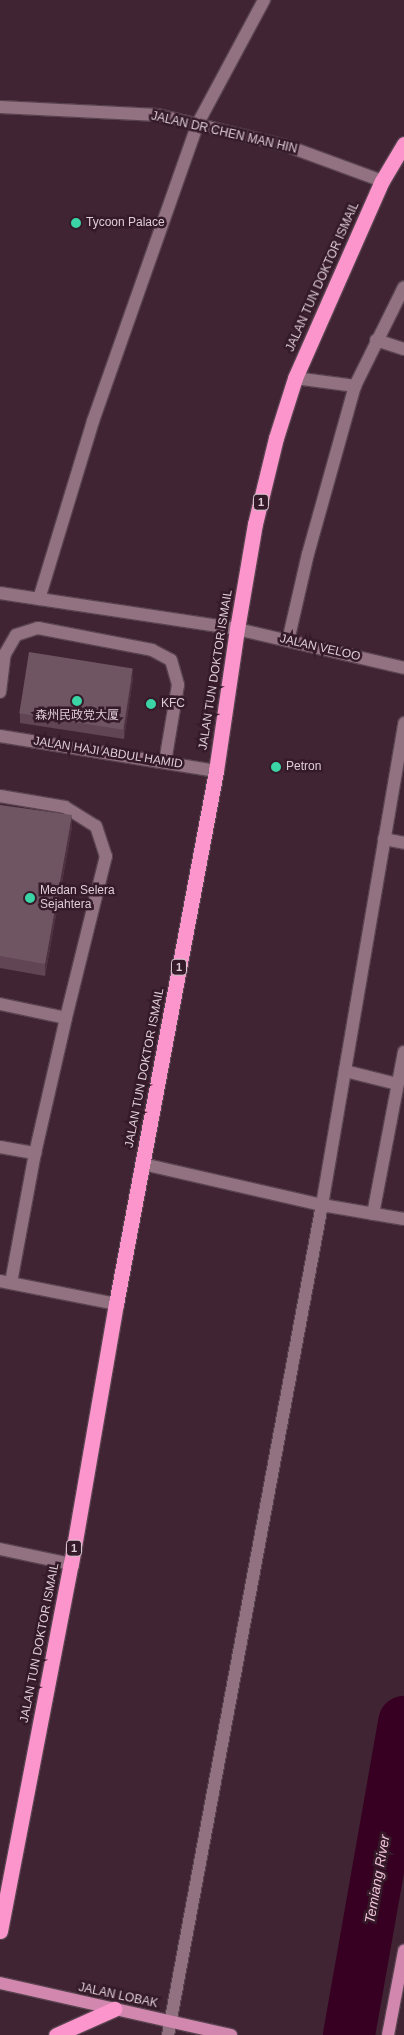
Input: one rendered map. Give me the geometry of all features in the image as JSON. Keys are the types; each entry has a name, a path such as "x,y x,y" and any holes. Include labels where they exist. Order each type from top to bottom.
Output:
{"highway":[{"name":"JALAN TUN DOKTOR ISMAIL","path":"0,1931 71,1564 116,1304 216,771 237,629 256,524 276,438 295,378 382,181 404,144"},
{"path":"56,2035 114,2009"}],"main road":[{"path":"388,2035 404,1950"},
{"name":"JALAN LOBAK","path":"0,1984 230,2035"}],"street":[{"path":"39,599 93,421 197,125 264,0"},
{"name":"JALAN DR CHEN MAN HIN","path":"0,107 158,115 287,146 382,181"},
{"path":"288,641 308,554 355,386 376,340 404,287"},
{"path":"376,340 404,349"},
{"path":"295,378 355,386"},
{"name":"JALAN VELOO","path":"0,593 237,629 404,668"},
{"path":"0,692 5,654 16,635 38,628 152,650 171,660 178,685 165,762"},
{"path":"168,2035 322,1205 404,723"},
{"name":"JALAN HAJI ABDUL HAMID","path":"0,736 216,771"},
{"path":"0,796 65,807 96,826 106,856 66,1018 6,1282 116,1304"},
{"path":"384,839 404,843"},
{"path":"0,1004 66,1018"},
{"path":"373,1214 404,1052"},
{"path":"345,1071 400,1077"},
{"path":"0,1147 35,1153"},
{"path":"143,1164 322,1205 404,1219"},
{"path":"0,1549 71,1564"}],"building":[{"name":"森州民政党大厦","path":"29,652 133,668 123,730 19,713"},
{"name":"Medan Selera Sejahtera","path":"0,805 72,815 45,964 0,956"}],"waterway":[{"name":"Temiang River","path":"349,2035 404,1722"}],"place":[{"name":"Tycoon Palace","path":"76,223"},
{"name":"森州民政党大厦","path":"77,701"},
{"name":"KFC","path":"151,704"},
{"name":"Petron","path":"276,767"},
{"name":"Medan Selera Sejahtera","path":"30,898"}]}
